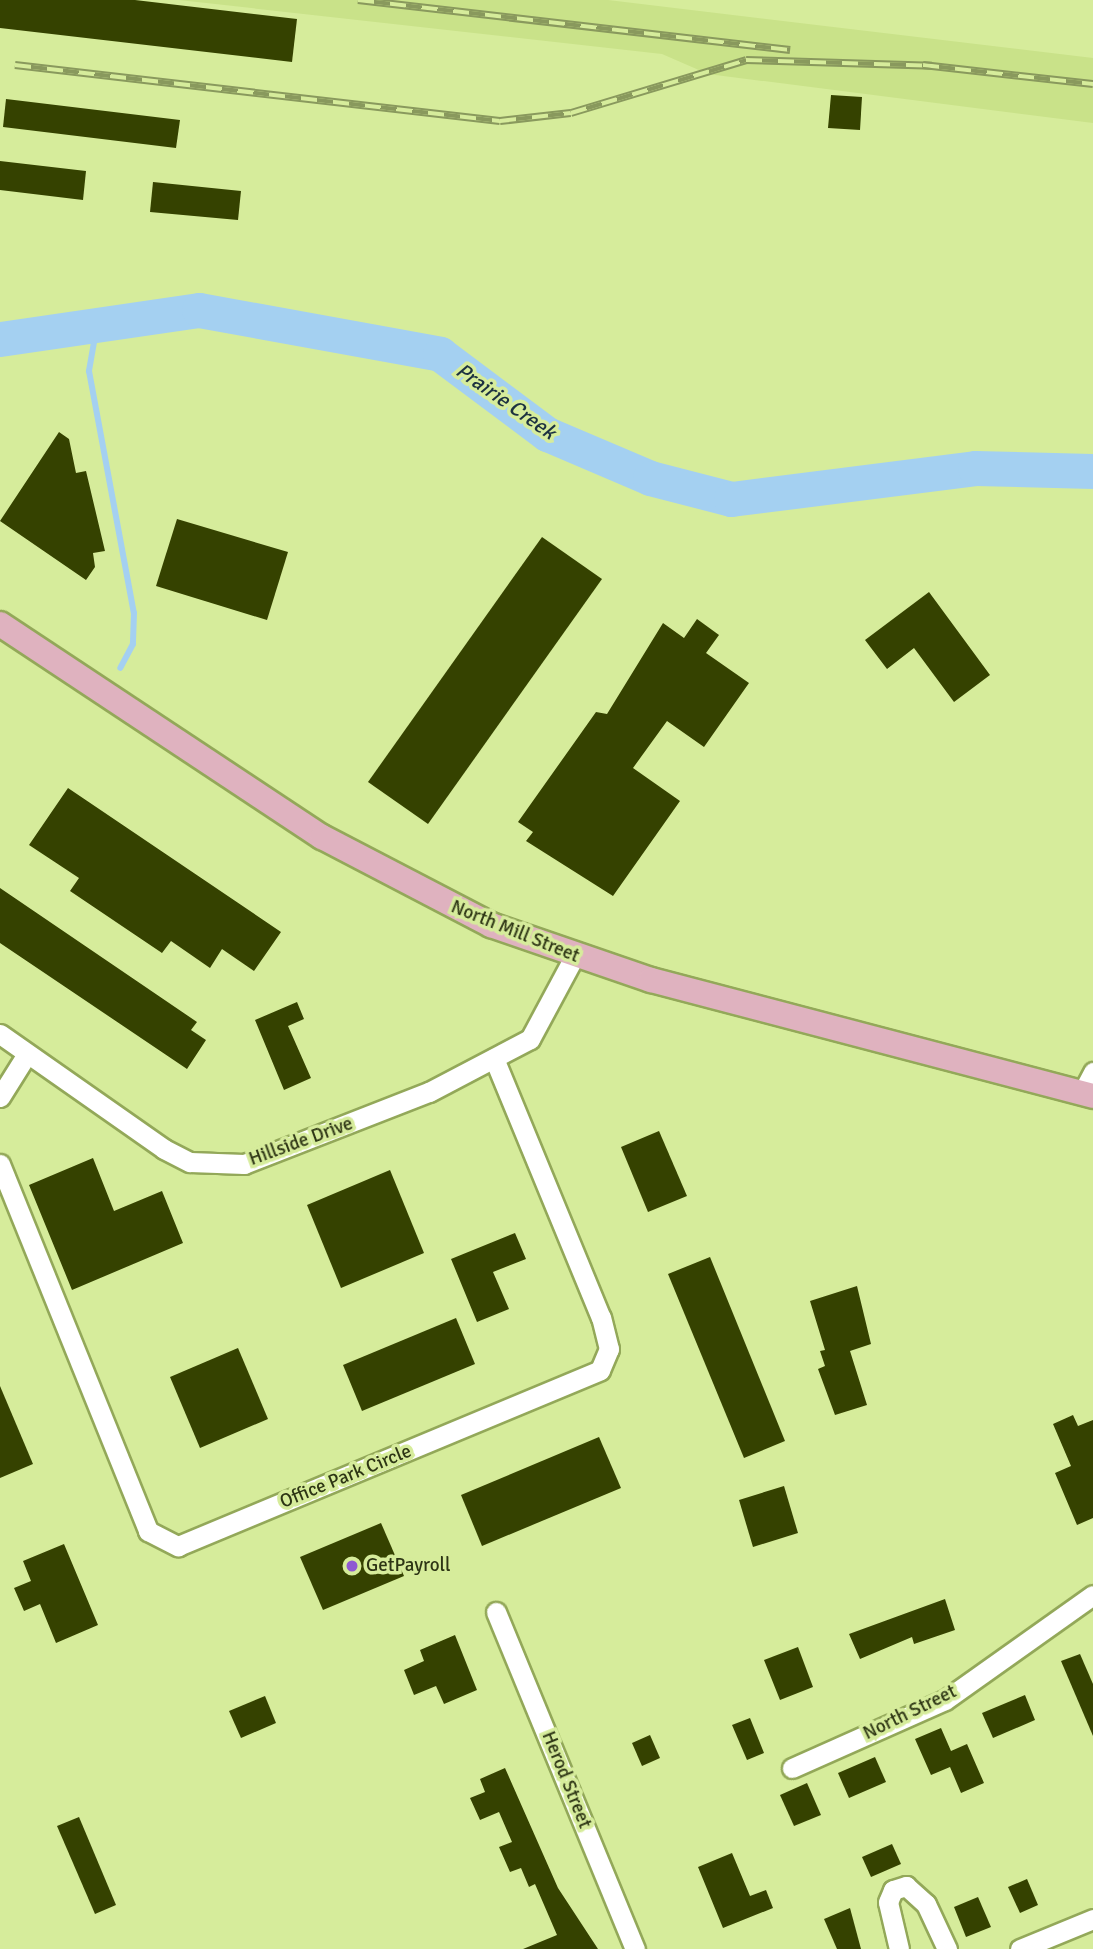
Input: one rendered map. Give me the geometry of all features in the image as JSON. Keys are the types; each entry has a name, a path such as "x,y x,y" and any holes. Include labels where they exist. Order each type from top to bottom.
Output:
{"main road":[{"name":"North Mill Street","path":"0,624 322,838 445,904 574,957 1089,1087"}],"street":[{"name":"Hillside Drive","path":"0,1034 164,1149 190,1162 244,1164 429,1092 530,1039 543,1023 574,957"},
{"path":"0,1097 27,1054"},
{"name":"Office Park Circle","path":"0,1164 148,1531 177,1546 600,1370 609,1349 601,1318 494,1058"},
{"name":"North Street","path":"792,1768 945,1700 1091,1596"},
{"name":"Herod Street","path":"496,1612 635,1949"},
{"path":"899,1949 888,1902 893,1890 906,1886 926,1904 947,1949"},
{"path":"1020,1949 1093,1919"}],"shaded area":[{"path":"179,0 608,0 1093,58 1093,123 708,74 662,54"}],"building":[{"path":"0,0 135,0 297,19 292,62 0,28"},
{"path":"831,95 862,97 860,130 828,128"},
{"path":"6,99 180,120 176,148 3,127"},
{"path":"0,161 86,171 83,200 0,190"},
{"path":"153,182 241,191 238,220 150,212"},
{"path":"59,432 69,439 76,473 86,471 105,551 93,553 95,567 86,580 0,521"},
{"path":"177,519 288,552 267,620 156,586"},
{"path":"542,537 602,579 428,824 368,782"},
{"path":"929,592 990,675 954,702 914,648 887,669 865,640"},
{"path":"697,619 719,635 706,653 749,683 704,747 667,721 633,768 680,801 613,896 526,841 533,832 518,822 596,712 607,714 663,623 684,638"},
{"path":"68,788 281,932 254,971 222,949 210,968 171,941 162,953 70,891 79,878 29,845"},
{"path":"0,888 197,1022 191,1030 206,1040 187,1069 0,943"},
{"path":"297,1002 304,1019 288,1026 311,1078 284,1090 255,1020"},
{"path":"659,1131 687,1196 648,1212 621,1147"},
{"path":"93,1158 114,1211 162,1191 183,1243 72,1290 29,1185"},
{"path":"390,1170 424,1253 341,1288 307,1205"},
{"path":"515,1233 526,1259 493,1272 509,1309 477,1322 451,1259"},
{"path":"710,1257 785,1441 744,1458 668,1274"},
{"path":"857,1286 871,1344 850,1351 867,1405 835,1415 818,1369 825,1366 820,1351 825,1350 810,1301"},
{"path":"456,1318 475,1364 362,1411 343,1365"},
{"path":"238,1348 268,1419 200,1448 170,1377"},
{"path":"0,1386 33,1464 0,1478"},
{"path":"1073,1415 1078,1426 1093,1420 1093,1518 1077,1525 1055,1473 1071,1466 1053,1424"},
{"path":"599,1437 621,1488 482,1546 461,1495"},
{"path":"784,1486 798,1533 753,1547 739,1500"},
{"name":"GetPayroll","path":"381,1523 404,1576 323,1610 300,1557"},
{"path":"64,1544 98,1625 56,1643 40,1604 24,1611 14,1588 31,1581 23,1561"},
{"path":"945,1599 955,1630 914,1644 912,1637 860,1659 849,1634"},
{"path":"455,1635 477,1690 444,1704 436,1686 414,1695 404,1670 424,1661 420,1650"},
{"path":"798,1647 813,1687 780,1700 764,1660"},
{"path":"1080,1654 1093,1684 1093,1736 1061,1661"},
{"path":"1025,1695 1035,1720 993,1738 982,1713"},
{"path":"265,1696 276,1723 241,1738 229,1711"},
{"path":"750,1718 764,1753 747,1760 732,1725"},
{"path":"941,1728 951,1751 967,1744 984,1783 961,1793 950,1767 931,1775 915,1739"},
{"path":"650,1735 660,1758 642,1766 632,1743"},
{"path":"875,1757 886,1782 849,1798 838,1773"},
{"path":"505,1768 558,1888 598,1949 523,1949 557,1935 535,1884 529,1887 521,1868 510,1872 499,1847 512,1842 499,1812 480,1820 470,1798 485,1792 480,1779"},
{"path":"807,1783 821,1815 794,1826 780,1795"},
{"path":"79,1817 116,1905 95,1914 57,1826"},
{"path":"892,1844 901,1864 871,1877 862,1857"},
{"path":"732,1853 750,1896 766,1890 773,1908 723,1928 698,1867"},
{"path":"1027,1879 1038,1905 1020,1913 1008,1887"},
{"path":"978,1897 991,1927 966,1937 954,1907"},
{"path":"850,1908 861,1949 837,1949 824,1919"}],"waterway":[{"name":"Prairie Creek","path":"0,339 199,310 440,354 547,434 650,478 731,499 975,468 1093,471"},
{"path":"97,325 89,371 134,613 133,644 120,668"}],"railway":[{"path":"358,0 790,50"},
{"path":"15,65 500,121 571,113 746,60 932,66"},
{"path":"923,65 1093,84"}],"place":[{"name":"GetPayroll","path":"352,1566"}]}
